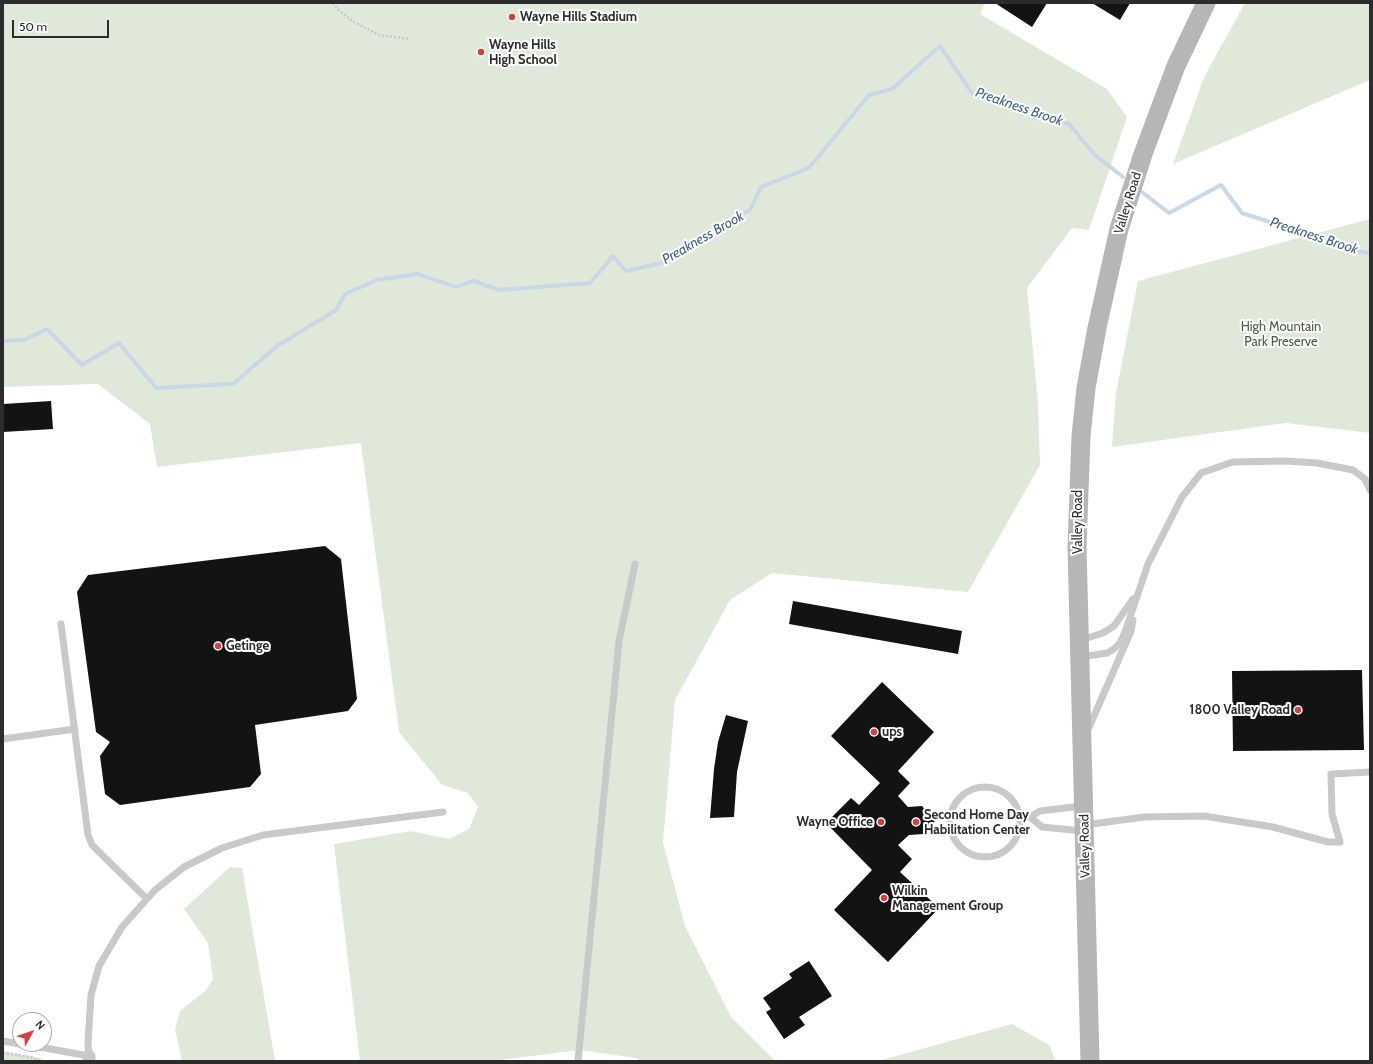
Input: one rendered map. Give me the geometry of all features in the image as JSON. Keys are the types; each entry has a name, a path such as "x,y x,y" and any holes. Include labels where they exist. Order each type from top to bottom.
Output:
{"main road":[{"name":"Valley Road","path":"1090,1061 1077,547 1078,482 1086,388 1097,328 1119,229 1133,184 1176,66 1206,3"}],"lane":[{"path":"1080,649 1107,652 1114,649 1120,643 1148,564 1182,496 1201,473 1233,462 1286,461 1317,463 1353,470 1365,479 1370,490"},
{"path":"578,1061 619,641 635,564"},
{"path":"1080,649 1114,626 1138,592"},
{"path":"1082,741 1092,723 1131,630 1138,592"},
{"path":"61,624 88,835 92,845 147,899"},
{"path":"3,739 75,729"},
{"path":"1021,816 1030,817 1042,827 1085,828 1144,817 1204,816 1273,827 1328,842 1340,842 1332,814 1331,774 1370,772"},
{"path":"988,788 1002,790 1015,803 1021,816 1020,829 1014,842 1003,852 990,856 982,856 964,851 950,830 950,818 955,806 960,799 977,789 988,788"},
{"path":"1030,817 1040,811 1084,805"},
{"path":"52,1051 89,1059 88,1043 91,995 99,966 122,927 154,890 184,867 222,848 263,835 443,812"}],"path":[{"path":"332,3 337,9 354,22 379,35 409,39"},
{"path":"3,1053 30,1057 40,1061"}],"green space":[{"path":"3,3 985,3 980,14 1107,89 1127,117 1089,230 1072,228 1027,288 1038,404 1040,465 968,592 772,573 730,600 675,700 663,843 685,926 731,1017 775,1061 641,1061 636,1058 579,1050 492,1061 360,1061 334,844 411,831 449,839 469,829 478,807 468,793 442,785 399,732 361,443 157,467 150,424 98,384 3,387"},
{"path":"1245,3 1370,3 1370,80 1173,164 1204,77"},
{"name":"High Mountain Park Preserve","path":"1370,219 1370,433 1286,423 1112,447 1116,393 1138,281"},
{"path":"230,867 242,868 275,1061 182,1061 175,1029 180,1011 205,991 213,979 208,943 184,909"},
{"path":"1012,1024 1049,1045 1056,1061 878,1061"},
{"path":"3,1051 41,1058 43,1061 3,1061"}],"building":[{"path":"995,3 1047,3 1032,27"},
{"path":"1092,3 1130,3 1120,20"},
{"path":"51,401 53,429 3,432 3,404"},
{"name":"Getinge","path":"325,546 341,559 357,699 348,711 255,725 261,774 250,787 120,805 105,794 100,756 110,742 96,732 77,592 88,575"},
{"path":"793,601 962,631 958,654 789,624"},
{"name":"1800 Valley Road","path":"1362,670 1364,750 1233,751 1232,671"},
{"name":"Wayne Office","path":"882,682 934,732 898,771 910,783 898,796 908,807 922,806 935,821 924,834 909,835 898,845 912,859 900,872 939,908 888,962 834,910 872,870 826,823 851,798 859,805 880,783 831,736"},
{"path":"726,715 748,721 737,772 734,817 710,818 718,742"},
{"path":"809,961 832,996 799,1017 805,1025 784,1039 766,1012 771,1009 763,998 792,978 789,974"}],"waterway":[{"name":"Preakness Brook","path":"3,341 24,340 47,329 82,365 119,343 156,388 233,384 277,346 336,310 345,294 377,280 417,274 456,287 474,281 499,290 590,283 613,256 626,271 662,263 750,210 761,187 809,168 869,95 892,89 940,46 972,93 1069,124 1095,155 1123,177"},
{"name":"Preakness Brook","path":"1142,192 1169,213 1221,185 1242,213 1365,253 1370,252"}],"place":[{"name":"Wayne Hills Stadium","path":"512,17"},
{"name":"Wayne Hills High School","path":"481,52"},
{"name":"Getinge","path":"218,646"},
{"name":"1800 Valley Road","path":"1298,710"},
{"name":"ups","path":"874,732"},
{"name":"Wayne Office","path":"881,822"},
{"name":"Second Home Day Habilitation Center","path":"916,822"},
{"name":"Wilkin Management Group","path":"884,898"}]}
